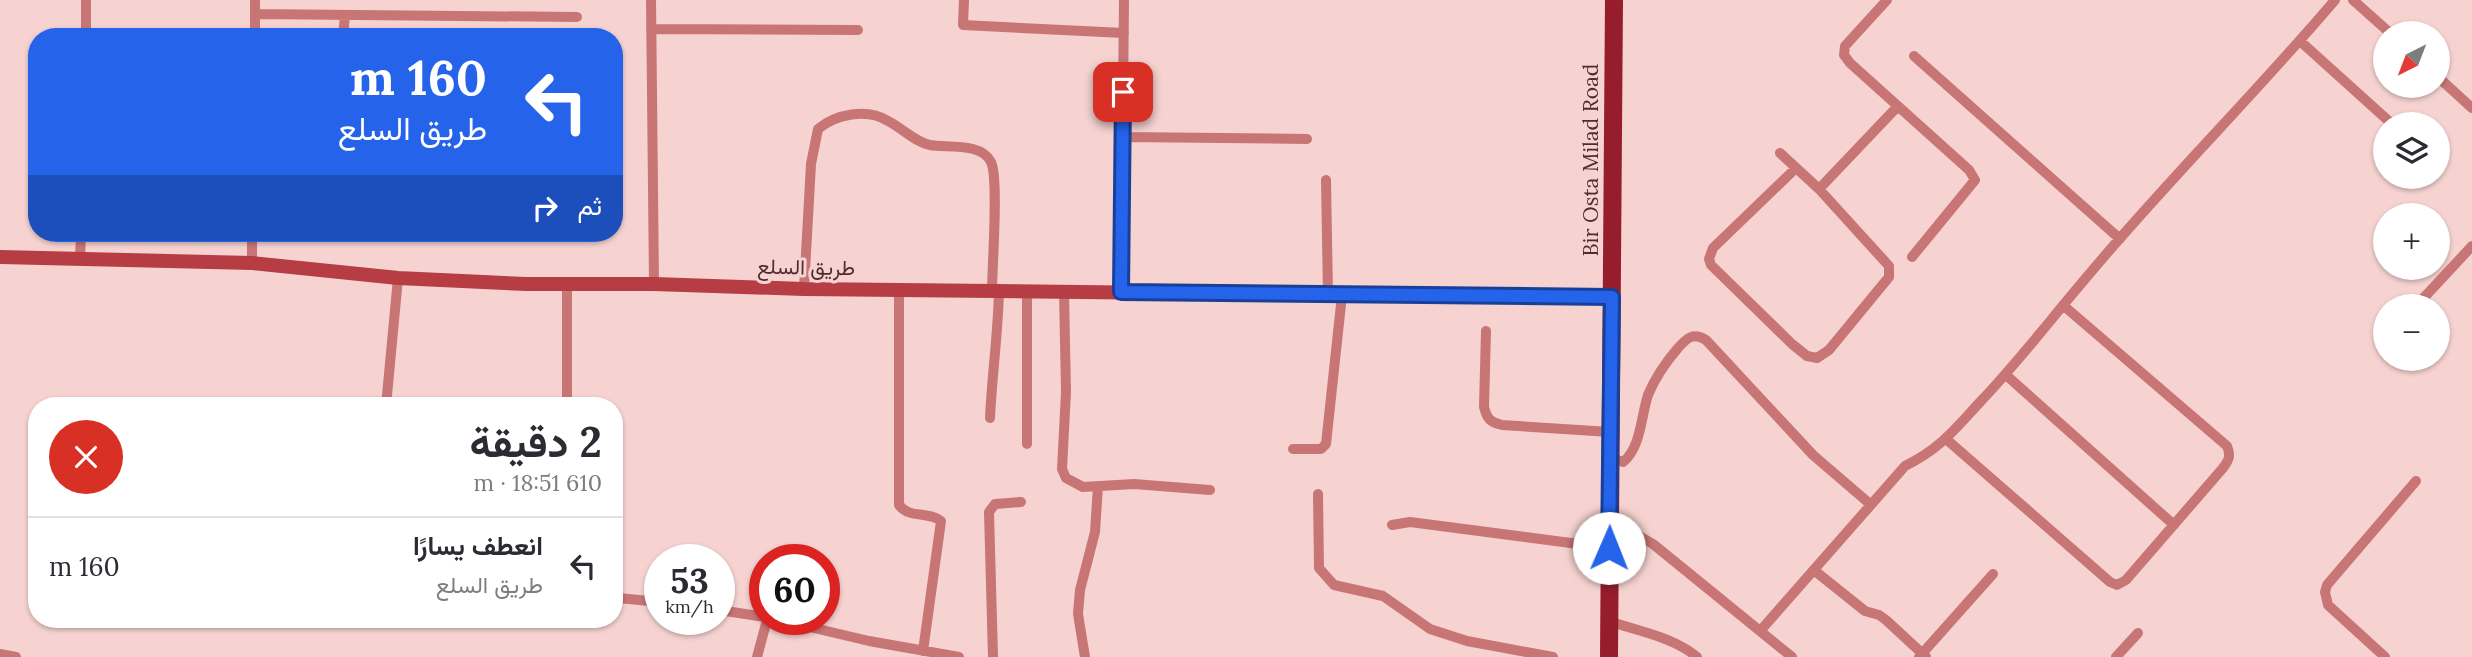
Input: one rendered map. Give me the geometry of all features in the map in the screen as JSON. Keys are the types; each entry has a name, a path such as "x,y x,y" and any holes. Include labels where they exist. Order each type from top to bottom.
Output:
{"main road":[{"name":"Bir Osta Milad Road","path":"1609,657 1614,0"}],"street":[{"path":"86,0 86,28"},
{"path":"255,0 255,28"},
{"path":"651,0 654,284"},
{"path":"964,0 963,25 1124,33"},
{"path":"1121,292 1124,0"},
{"path":"1887,0 1845,46 1844,55 1969,170 1975,180 1912,257"},
{"path":"1762,630 1905,466 1928,455 1946,439 2006,374 2120,239 2335,0"},
{"path":"2353,0 2377,21"},
{"path":"255,14 577,18"},
{"path":"344,28 345,15"},
{"path":"651,29 858,30"},
{"path":"2300,41 2379,112"},
{"path":"1914,56 2120,239"},
{"path":"2450,87 2472,108"},
{"path":"1819,189 1898,106"},
{"path":"804,289 811,164 818,129 832,120 848,115 867,115 885,119 918,141 968,149 982,154 991,162 994,183 998,336 994,350 990,418"},
{"path":"1123,137 1307,139"},
{"path":"1780,153 1819,189 1886,261 1890,271 1889,277 1829,350 1817,358 1807,356 1792,344 1711,265 1709,259 1713,248 1796,168"},
{"path":"1293,449 1321,449 1326,444 1335,295 1326,180"},
{"path":"80,260 81,242"},
{"path":"252,242 252,263"},
{"path":"2427,294 2472,247"},
{"name":"طريق السلع","path":"0,257 252,263 398,278 567,284 1612,297"},
{"path":"387,397 398,278"},
{"path":"566,397 567,284"},
{"path":"899,290 900,505 906,512 933,516 941,522 923,651"},
{"path":"1027,291 1027,444"},
{"path":"1064,292 1066,392 1062,469 1066,478 1083,487 1134,484 1210,490"},
{"path":"1946,439 2110,582 2117,585 2126,580 2229,460 2230,453 2227,446 2064,306"},
{"path":"1486,331 1484,407 1491,422 1610,432"},
{"path":"1611,458 1623,462 1629,457 1634,449 1649,393 1664,365 1686,339 1699,336 1706,340 1813,455 1870,504"},
{"path":"2006,374 2174,525"},
{"path":"2385,657 2328,605 2325,592 2327,585 2416,481"},
{"path":"1085,657 1078,614 1094,532 1098,486"},
{"path":"1318,494 1320,568 1326,579 1334,585 1383,596 1430,629 1467,641 1553,657"},
{"path":"993,657 989,512 995,504 1021,502"},
{"path":"1610,519 1653,544 1762,630 1791,657"},
{"path":"1392,525 1410,522 1609,548"},
{"path":"1815,571 1865,611 1886,620 1922,656 1993,574"},
{"path":"623,598 644,600"},
{"path":"1609,621 1671,642 1697,657"},
{"path":"2116,657 2138,633"},
{"path":"840,634 959,657"},
{"path":"757,657 762,635"},
{"path":"0,654 16,657"}],"route":[{"path":"1123,92 1121,292 1612,297 1609,548"}]}
